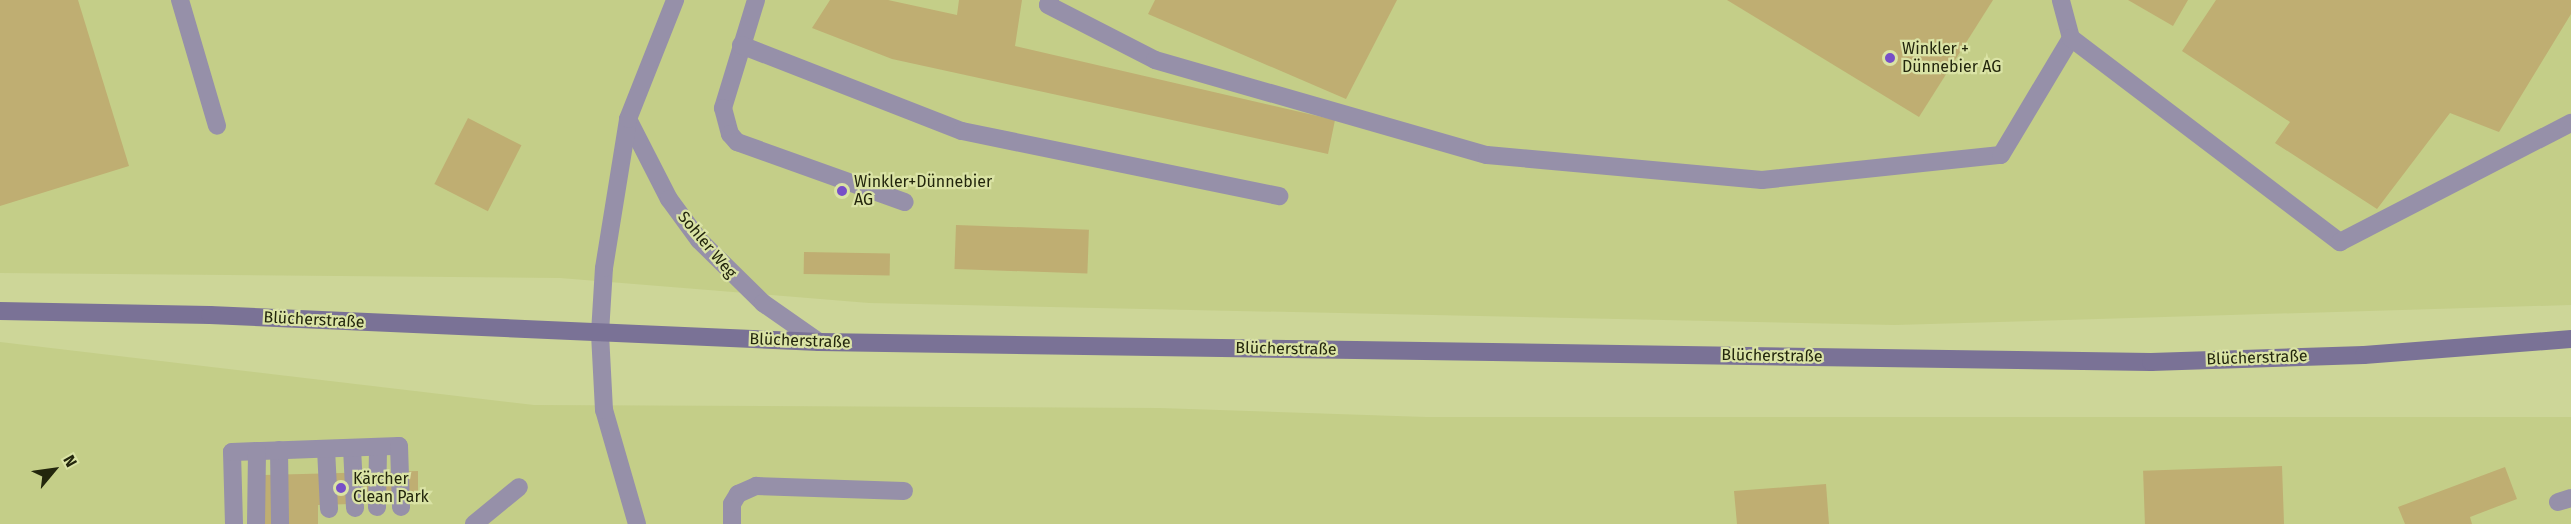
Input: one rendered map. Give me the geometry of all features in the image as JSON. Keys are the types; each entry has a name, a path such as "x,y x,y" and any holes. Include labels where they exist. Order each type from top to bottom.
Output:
{"street":[{"path":"180,0 217,126"},
{"path":"637,524 608,433 600,333 607,236 628,118 675,0"},
{"path":"756,0 723,108 724,122 737,142 905,202"},
{"path":"1050,0 1048,5 1155,60 1487,155 1762,180 2001,155 2071,38"},
{"path":"2061,0 2071,38 2340,242 2571,123"},
{"path":"741,45 962,131 1279,196"},
{"name":"Sohler Weg","path":"628,118 669,199 699,240 746,288 819,342"},
{"name":"Blücherstraße","path":"0,311 168,314 819,342 2151,362 2364,355 2571,339"},
{"path":"234,524 232,452 399,446 402,507"},
{"path":"377,507 378,447"},
{"path":"352,448 355,508"},
{"path":"326,449 329,508"},
{"path":"279,450 280,524"},
{"path":"256,524 257,451"},
{"path":"732,524 732,504 738,494 756,486 904,491"},
{"path":"474,524 519,487"}],"shaded area":[{"path":"0,0 2571,0 2571,305 1895,325 869,303 560,278 0,273"},
{"path":"0,342 534,405 1159,408 1426,417 2571,417 2571,524 0,524"}],"building":[{"path":"0,0 78,0 129,166 0,206"},
{"path":"830,0 888,0 957,15 959,0 1022,0 1015,46 1335,120 1328,154 892,59 812,28"},
{"path":"1155,0 1397,0 1346,99 1148,14"},
{"name":"Winkler + Dünnebier AG","path":"1727,0 1993,0 1919,117"},
{"path":"2128,0 2188,0 2173,26"},
{"path":"2216,0 2571,0 2571,14 2499,132 2450,113 2377,209 2275,143 2290,122 2182,51"},
{"path":"468,118 521,145 488,211 434,184"},
{"path":"956,225 1089,230 1087,274 954,269"},
{"path":"804,252 890,254 890,275 804,274"},
{"path":"2282,466 2284,524 2145,524 2143,471"},
{"path":"2505,467 2517,499 2470,517 2472,524 2405,524 2398,507"},
{"name":"Kärcher Clean Park","path":"418,471 418,502 318,505 318,524 265,524 264,475"},
{"path":"1826,484 1829,524 1737,524 1734,491"}],"place":[{"name":"Winkler + Dünnebier AG","path":"1890,58"},
{"name":"Winkler+Dünnebier AG","path":"842,191"},
{"name":"Kärcher Clean Park","path":"341,488"}]}
